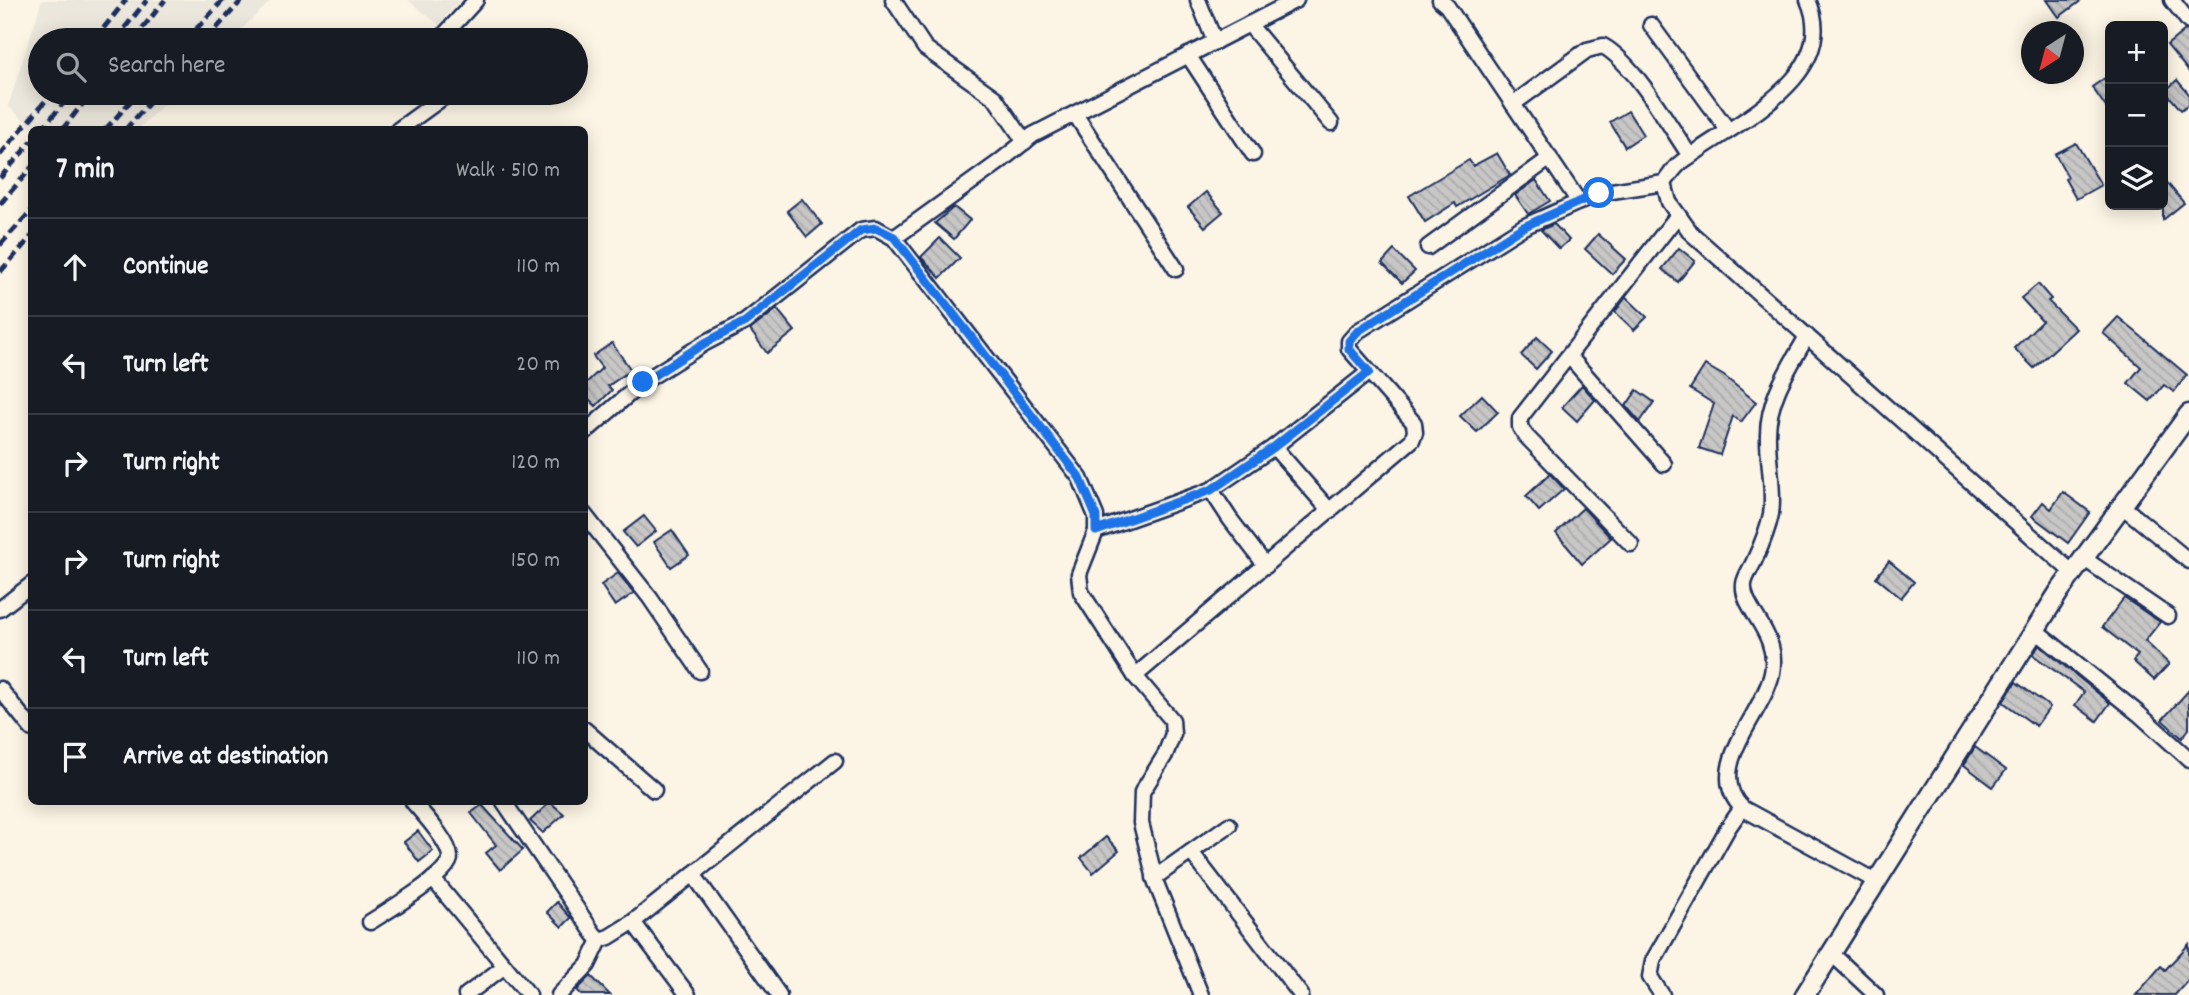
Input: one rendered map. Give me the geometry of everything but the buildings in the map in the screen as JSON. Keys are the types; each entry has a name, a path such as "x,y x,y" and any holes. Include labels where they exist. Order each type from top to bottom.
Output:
{"street":[{"path":"451,28 476,0"},
{"path":"893,0 925,48 995,98 1025,142"},
{"path":"1198,0 1215,42"},
{"path":"894,237 1033,135 1296,0"},
{"path":"1440,0 1447,6 1579,202"},
{"path":"1135,676 1412,440 1414,423 1349,349 1349,341 1358,331 1523,227 1599,193 1664,183 1677,166 1778,95 1799,75 1809,58 1816,34 1808,0"},
{"path":"2172,0 2189,22"},
{"path":"1249,24 1331,123"},
{"path":"1651,25 1728,130"},
{"path":"1513,104 1587,50 1603,46 1615,53 1690,156"},
{"path":"1188,55 1253,154"},
{"path":"404,126 432,105"},
{"path":"1075,114 1177,269"},
{"path":"1428,247 1550,158"},
{"path":"1664,183 1669,202 1691,233 2073,573"},
{"path":"1631,544 1526,436 1520,427 1520,418 1678,215"},
{"path":"588,430 643,382 705,343 745,322 861,230 876,228 894,237 1080,478 1096,516 1096,531 1079,574 1081,592 1135,676 1172,720 1172,734 1165,755 1143,792 1141,824 1154,878 1201,995"},
{"path":"1807,336 1771,405 1768,433 1771,513 1744,583 1745,595 1765,627 1774,653 1772,674 1729,765 1728,788 1732,798 1742,808 1876,881"},
{"path":"1569,356 1664,464"},
{"path":"1096,531 1211,490 1274,447 1369,372"},
{"path":"1805,995 2035,629 2083,558 2189,414"},
{"path":"1274,447 1331,511"},
{"path":"1211,490 1266,566"},
{"path":"2122,506 2189,561"},
{"path":"588,519 650,598 700,671"},
{"path":"2083,558 2168,616"},
{"path":"0,609 28,587"},
{"path":"2035,629 2139,714 2189,759"},
{"path":"0,689 28,724"},
{"path":"588,732 654,790"},
{"path":"559,995 588,965 600,940 633,922 835,761"},
{"path":"370,922 433,879 444,870 451,857 444,842 415,805"},
{"path":"506,805 600,940"},
{"path":"1662,995 1650,977 1653,961 1742,808"},
{"path":"1154,878 1229,825"},
{"path":"1191,852 1301,995"},
{"path":"693,874 779,995"},
{"path":"433,879 529,995"},
{"path":"633,922 688,995"},
{"path":"1831,953 1876,995"},
{"path":"466,995 505,966"}],"shaded area":[{"path":"42,0 272,0 243,28 33,28"},
{"path":"408,0 461,0 439,25"},
{"path":"28,44 28,105 163,105 141,126 30,126 8,106"}],"railway":[{"path":"104,28 126,0"},
{"path":"125,28 147,0"},
{"path":"143,28 165,0"},
{"path":"197,28 223,0"},
{"path":"217,28 242,0"},
{"path":"0,155 42,105"},
{"path":"44,126 62,105"},
{"path":"65,126 82,105"},
{"path":"109,126 127,105"},
{"path":"129,126 147,105"},
{"path":"0,178 28,146"},
{"path":"0,204 28,172"},
{"path":"0,245 28,214"},
{"path":"0,272 28,240"}],"route":[{"path":"643,382 705,343 745,322 861,230 876,228 894,237 1080,478 1096,516 1096,531 1211,490 1274,447 1369,372 1349,349 1349,341 1358,331 1523,227 1599,193"}]}
